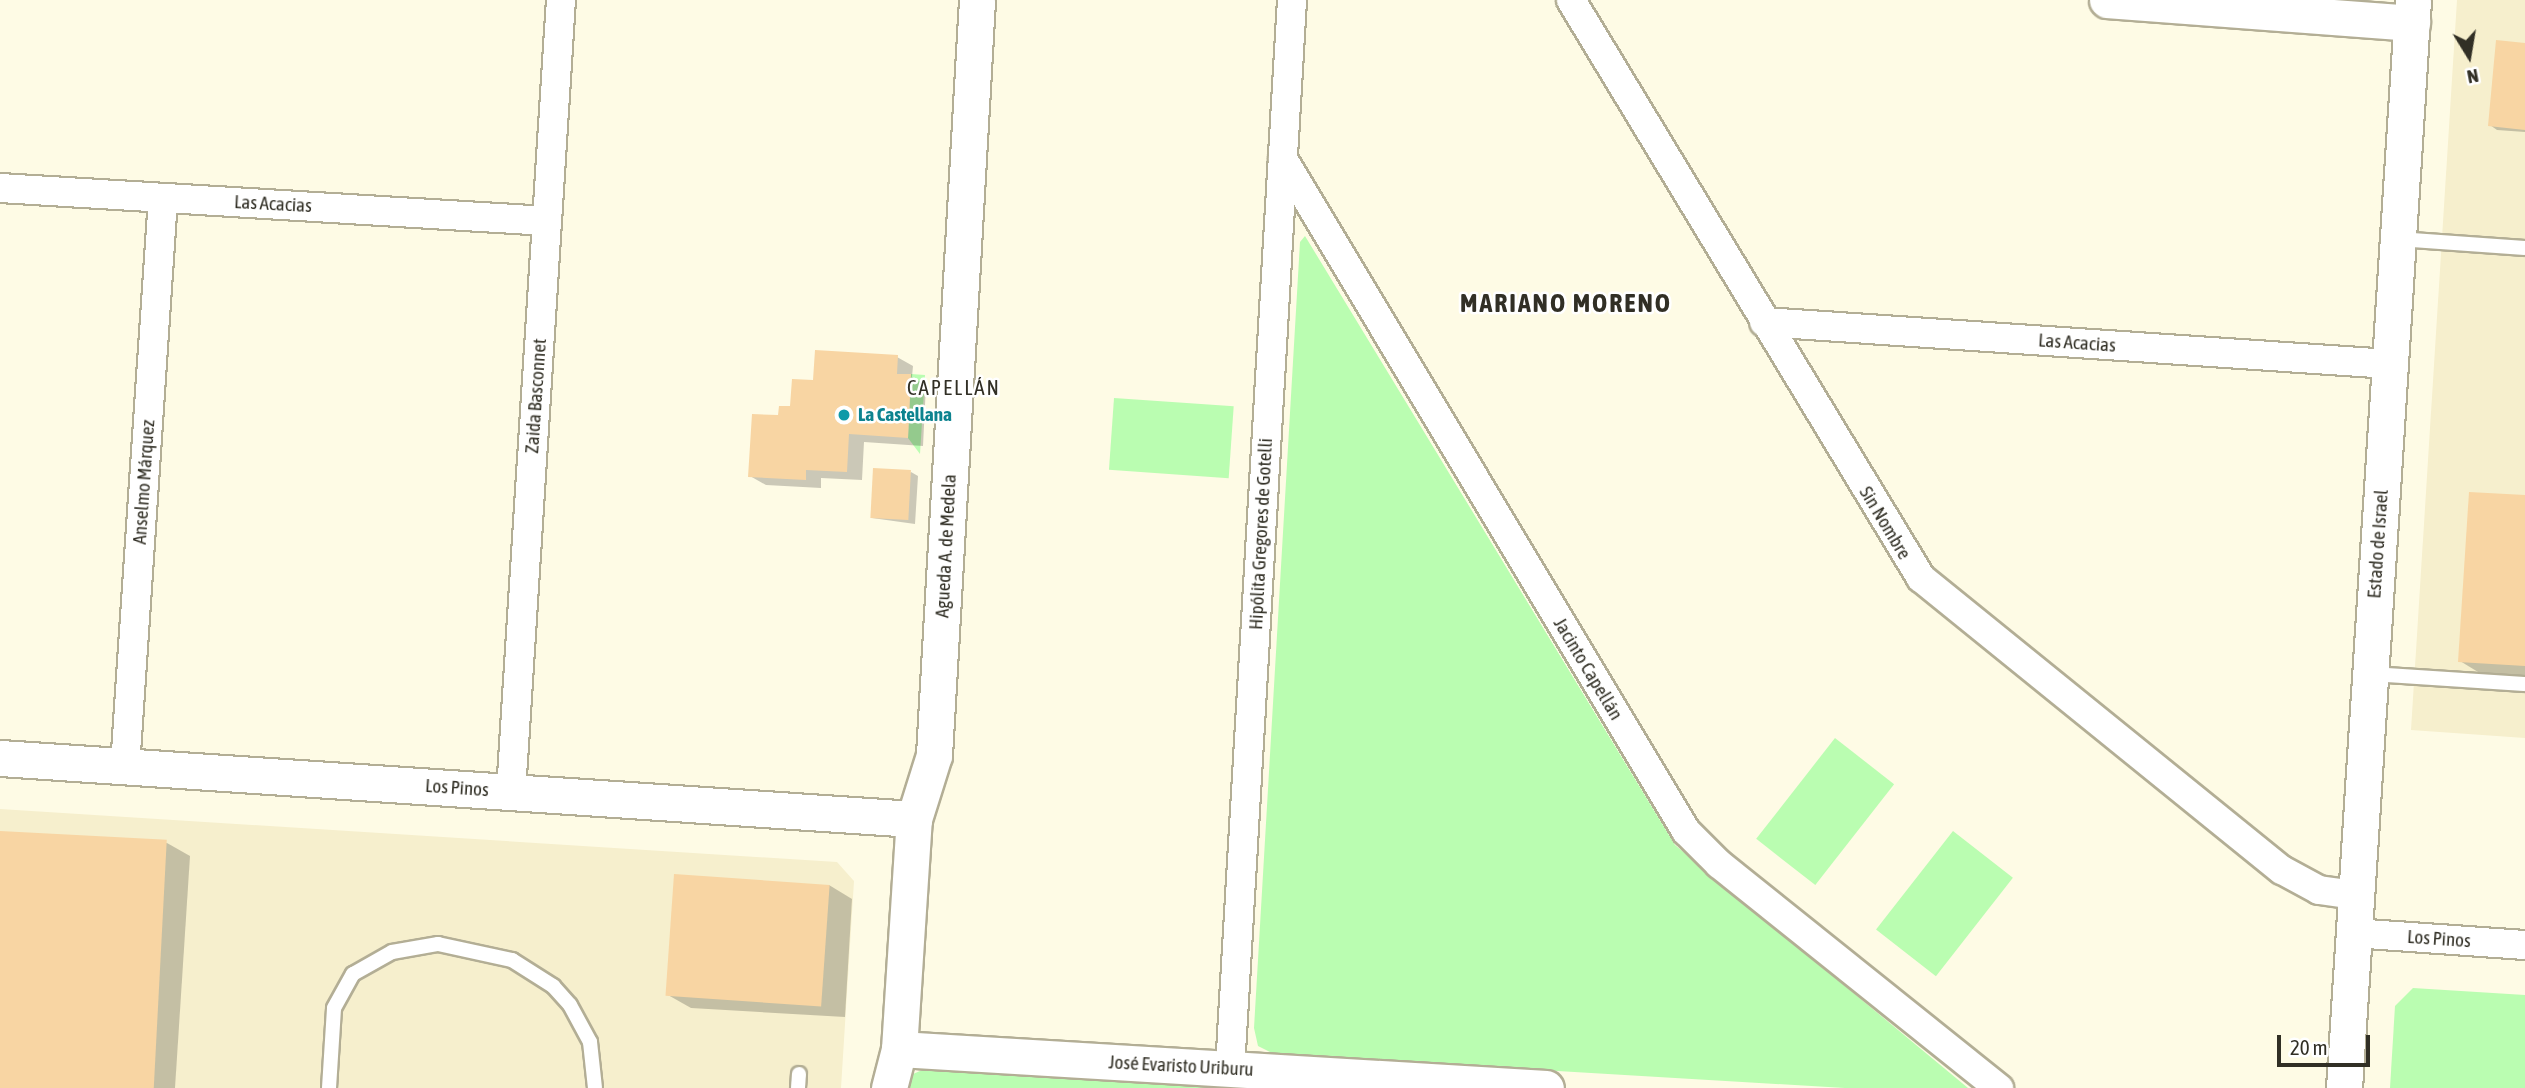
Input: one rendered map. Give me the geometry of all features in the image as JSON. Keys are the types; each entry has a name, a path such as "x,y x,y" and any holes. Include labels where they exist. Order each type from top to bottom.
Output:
{"street":[{"name":"Zaida Basconnet","path":"511,792 561,0"},
{"name":"Agueda A. de Medela","path":"889,1088 899,1049 915,819 934,755 977,0"},
{"name":"Hipólita Gregores de Gotelli","path":"1230,1069 1292,0"},
{"name":"Sin Nombre","path":"1571,0 1902,552 1931,589 2282,870 2319,890 2356,895"},
{"path":"2107,0 2413,11"},
{"name":"Estado de Israel","path":"2344,1088 2413,11"},
{"name":"Jacinto Capellán","path":"1283,159 1686,831 1719,864 1999,1088"},
{"name":"Las Acacias","path":"0,188 547,221"},
{"name":"Anselmo Márquez","path":"125,767 163,198"},
{"name":"Las Acacias","path":"1764,322 2390,364"},
{"name":"Los Pinos","path":"0,758 915,819"},
{"name":"Los Pinos","path":"2353,933 2525,945"},
{"name":"José Evaristo Uriburu","path":"899,1049 1546,1088"}],"lane":[{"path":"2398,239 2525,248"},
{"path":"2370,674 2525,684"},
{"path":"329,1088 334,1009 353,974 392,952 438,944 512,960 553,986 576,1014 590,1042 595,1088"}],"shaded area":[{"path":"2457,0 2525,0 2525,738 2411,730"},
{"path":"0,809 837,862 854,881 841,1088 0,1088"}],"green space":[{"path":"1305,236 1675,845 1968,1088 1845,1088 1274,1054 1258,1046 1254,1028 1300,242"},
{"path":"911,374 925,375 920,454 908,438"},
{"path":"1114,398 1234,406 1229,478 1109,470"},
{"path":"1835,738 1894,784 1815,885 1756,839"},
{"path":"1953,831 2013,878 1936,976 1876,930"},
{"path":"2413,988 2525,995 2525,1088 2390,1088 2395,1006"},
{"path":"927,1068 1260,1088 908,1088 913,1074"}],"building":[{"path":"2496,40 2525,43 2525,130 2488,126"},
{"name":"La Castellana","path":"815,350 898,355 897,374 911,374 908,438 849,434 847,472 806,470 806,480 748,477 752,414 778,415 779,406 790,406 792,379 813,380"},
{"path":"873,468 911,470 908,520 870,518"},
{"path":"2469,492 2525,495 2525,666 2458,662"},
{"path":"0,831 167,840 154,1088 0,1088"},
{"path":"674,874 830,885 821,1007 665,996"}],"place":[{"name":"La Castellana","path":"844,415"}],"district":[{"name":"MARIANO MORENO","path":"1566,304"},
{"name":"CAPELLÁN","path":"954,387"}]}
